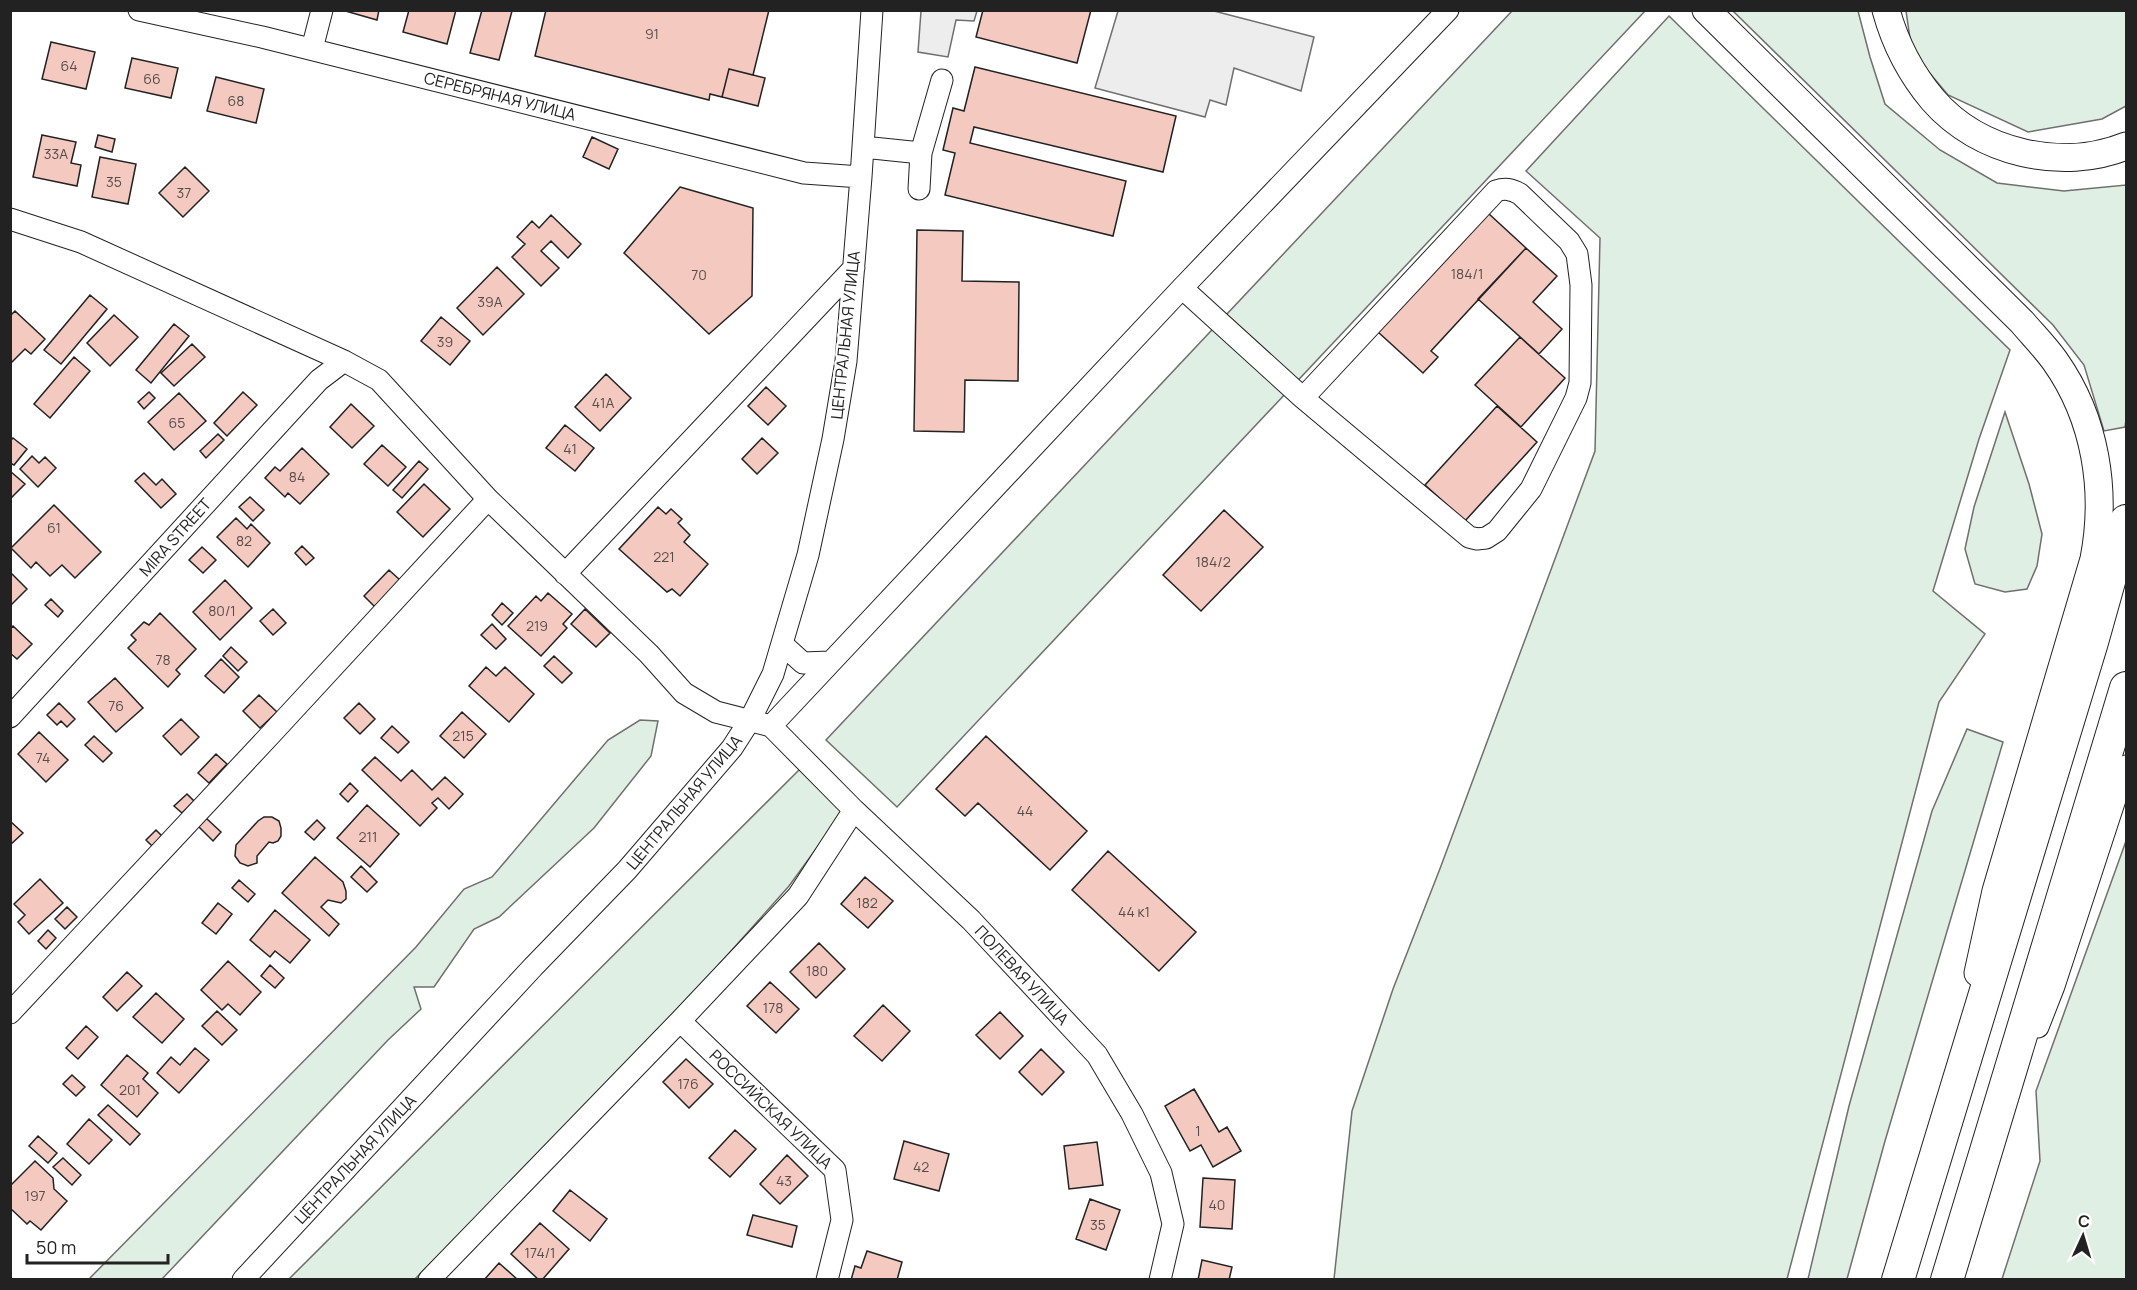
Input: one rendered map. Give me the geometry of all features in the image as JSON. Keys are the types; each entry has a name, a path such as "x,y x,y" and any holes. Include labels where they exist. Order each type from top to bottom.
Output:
{"highway":[{"path":"1898,1280 2127,521"},
{"path":"1947,1280 2127,688"}],"main road":[{"path":"1706,10 2022,322 2056,362 2079,404 2094,445 2100,495 2100,530 2094,559 1996,891 1941,1138"},
{"path":"1886,10 1898,43 1920,84 1951,118 1970,130 2012,150 2046,156 2077,158 2127,146"}],"street":[{"name":"СЕРЕБРЯНАЯ УЛИЦА","path":"139,10 312,49 804,173 861,177"},
{"path":"312,49 322,10"},
{"name":"ЦЕНТРАЛЬНАЯ УЛИЦА","path":"243,1280 533,967 627,870 732,748 750,720 773,674 808,555 833,439 846,362 872,10"},
{"path":"10,219 81,242 344,361 379,380 488,499 649,654 684,693 716,712 771,726 1182,288 1448,10"},
{"path":"919,189 921,153 942,80"},
{"path":"863,147 921,153"},
{"path":"1182,288 1303,398 1469,537 1477,539 1486,538 1497,531 1531,489 1576,398 1580,383 1581,285 1577,254 1569,241 1520,194 1504,188 1496,191 1303,398"},
{"path":"565,574 854,268"},
{"name":"MIRA STREET","path":"10,717 319,380 344,361"},
{"path":"10,1013 488,499"},
{"path":"782,644 803,663 830,662"},
{"name":"ПОЛЕВАЯ УЛИЦА","path":"771,726 854,810 971,920 1097,1055 1132,1114 1161,1173 1173,1224 1160,1280"},
{"path":"1973,1195 2054,986 2127,766"},
{"path":"429,1280 798,896 854,810"},
{"name":"РОССИЙСКАЯ УЛИЦА","path":"680,1021 835,1170 842,1220 827,1280"}],"green space":[{"path":"1512,11 1645,11 897,807 826,740"},
{"path":"1733,11 1858,11 1885,104 1940,150 1997,183 2064,191 2126,185 2125,427 2104,431 2084,365 2053,325"},
{"path":"1906,11 2126,11 2126,106 2102,119 2028,132 1948,95 1912,52"},
{"path":"1669,16 2010,350 1979,439 1933,591 1985,634 1939,702 1787,1279 1334,1279 1352,1111 1393,989 1595,451 1600,238 1526,171"},
{"path":"2005,412 2029,484 2042,534 2037,566 2027,589 2005,592 1975,584 1965,549 1974,507"},
{"path":"640,720 658,721 651,756 594,828 499,917 474,929 434,987 414,987 421,1009 388,1040 162,1279 89,1279 416,947 464,889 492,877 608,740"},
{"path":"1967,729 2003,742 1885,1141 1847,1279 1808,1279 1849,1106 1932,811"},
{"path":"801,768 843,812 789,886 665,1025 415,1279 288,1280"},
{"path":"2126,841 2126,1279 2002,1279 2040,1161 2036,1091"}],"shaded area":[{"path":"921,10 977,11 974,21 956,20 948,57 918,52"},
{"path":"1118,11 1214,11 1314,37 1301,91 1234,68 1226,105 1210,100 1205,117 1095,88"}],"building":[{"path":"342,10 379,10 377,20"},
{"path":"409,10 456,10 447,44 403,32"},
{"path":"482,10 512,11 499,60 470,53"},
{"path":"546,10 769,10 753,75 729,69 722,97 710,94 709,100 535,56"},
{"path":"983,10 1091,10 1077,63 976,37"},
{"path":"51,42 95,52 86,89 42,79"},
{"path":"132,58 178,68 171,98 125,88"},
{"path":"975,67 1176,116 1163,172 974,127 970,143 1126,181 1113,236 945,195 955,153 943,150 953,108 964,111"},
{"path":"729,69 765,78 758,106 722,97"},
{"path":"216,77 264,89 256,123 207,111"},
{"path":"42,135 76,142 71,163 81,165 77,186 33,177"},
{"path":"98,135 115,139 112,152 95,147"},
{"path":"592,137 618,149 609,169 583,157"},
{"path":"100,157 136,164 128,204 92,197"},
{"path":"185,167 209,191 183,217 159,193"},
{"path":"680,187 753,208 752,296 709,334 624,253"},
{"path":"1488,213 1526,248 1431,351 1438,357 1423,373 1378,332"},
{"path":"551,215 581,244 568,258 551,241 541,251 559,268 541,286 512,257 525,244 517,237 532,221 539,228"},
{"path":"917,230 963,231 962,281 1019,282 1018,381 965,380 964,432 914,431"},
{"path":"1526,248 1557,276 1533,302 1562,329 1539,354 1478,299"},
{"path":"497,267 524,294 483,335 457,308"},
{"path":"90,295 107,309 61,364 44,350"},
{"path":"15,311 45,339 31,354 25,349 11,363 10,316"},
{"path":"114,315 138,337 110,366 87,343"},
{"path":"441,317 470,341 450,365 421,341"},
{"path":"174,324 189,336 151,383 136,370"},
{"path":"1520,337 1565,378 1521,427 1475,385"},
{"path":"192,344 205,357 174,386 161,373"},
{"path":"74,357 90,371 50,418 34,404"},
{"path":"606,374 631,398 600,431 575,407"},
{"path":"766,387 786,406 768,425 748,406"},
{"path":"149,392 155,398 144,409 138,402"},
{"path":"243,392 257,405 227,436 214,423"},
{"path":"179,393 206,421 174,450 148,422"},
{"path":"351,404 374,426 352,448 330,427"},
{"path":"1497,406 1537,442 1465,521 1425,485"},
{"path":"565,425 594,448 575,471 546,448"},
{"path":"218,434 224,440 206,458 200,451"},
{"path":"13,438 27,449 14,465 10,463 10,441"},
{"path":"762,438 778,453 757,474 742,459"},
{"path":"382,445 406,467 388,486 364,464"},
{"path":"302,448 329,474 300,504 288,493 285,497 265,478 275,467 280,471"},
{"path":"32,456 39,463 45,457 56,468 38,487 20,469"},
{"path":"419,461 428,469 402,498 393,490"},
{"path":"10,471 25,484 11,498 10,498"},
{"path":"144,473 156,485 162,479 176,494 161,508 135,481"},
{"path":"424,484 450,509 423,537 397,512"},
{"path":"250,497 264,510 253,521 239,507"},
{"path":"54,505 101,552 75,578 62,565 50,576 36,562 31,568 11,548"},
{"path":"658,507 666,514 671,509 682,519 678,523 690,535 684,542 708,564 680,596 672,589 667,592 619,549"},
{"path":"1224,510 1263,547 1201,611 1163,575"},
{"path":"236,518 247,529 251,524 270,543 248,567 217,537"},
{"path":"302,546 314,558 306,565 295,553"},
{"path":"202,547 216,560 203,573 189,560"},
{"path":"389,570 400,580 375,607 364,596"},
{"path":"10,572 27,589 10,606"},
{"path":"225,580 252,608 220,640 193,612"},
{"path":"548,593 572,614 563,624 567,628 541,656 508,626 536,596 541,601"},
{"path":"51,599 63,611 58,617 45,605"},
{"path":"502,603 513,613 502,625 492,615"},
{"path":"273,609 286,623 273,635 260,621"},
{"path":"585,609 610,633 596,647 571,624"},
{"path":"160,613 196,649 176,670 180,674 168,687 128,648 136,640 131,635 144,622 149,625"},
{"path":"492,624 506,639 496,649 481,635"},
{"path":"13,626 32,644 17,659 10,653 10,629"},
{"path":"231,647 247,662 238,671 223,656"},
{"path":"554,656 572,673 562,683 544,666"},
{"path":"221,659 239,677 224,693 205,676"},
{"path":"486,667 496,676 505,667 534,694 509,722 469,686"},
{"path":"115,678 143,708 116,732 88,702"},
{"path":"259,695 277,712 260,728 243,711"},
{"path":"59,703 75,719 67,727 61,721 57,725 47,715"},
{"path":"359,703 375,719 360,734 344,718"},
{"path":"462,712 486,734 464,758 440,736"},
{"path":"181,719 199,737 181,755 163,736"},
{"path":"392,726 409,742 398,753 381,738"},
{"path":"39,732 68,760 46,782 18,754"},
{"path":"94,736 112,753 103,762 85,745"},
{"path":"986,736 1087,831 1050,870 978,803 965,816 936,789"},
{"path":"216,754 227,764 209,783 198,773"},
{"path":"375,757 401,781 412,770 432,790 445,777 463,794 449,809 438,798 432,803 437,808 420,826 362,770"},
{"path":"350,783 358,791 348,802 340,794"},
{"path":"187,794 194,801 182,813 174,806"},
{"path":"367,805 399,834 370,867 337,838"},
{"path":"264,817 272,817 279,821 281,836 278,841 269,842 257,856 257,863 248,866 240,863 235,856 236,845"},
{"path":"206,818 221,832 213,841 198,826"},
{"path":"317,820 325,828 314,840 305,832"},
{"path":"10,821 23,833 10,845"},
{"path":"156,830 162,836 152,846 146,840"},
{"path":"1108,851 1196,932 1159,971 1072,890"},
{"path":"315,857 343,882 346,891 346,899 341,903 328,900 321,907 339,924 329,936 282,893"},
{"path":"361,866 377,882 367,892 351,877"},
{"path":"865,877 893,901 868,928 841,904"},
{"path":"40,879 63,903 29,934 18,922 25,915 14,904"},
{"path":"239,880 255,894 248,902 232,888"},
{"path":"218,903 232,914 216,934 202,923"},
{"path":"67,907 77,917 65,929 55,919"},
{"path":"275,910 310,940 290,963 275,951 270,957 250,940"},
{"path":"48,930 56,938 46,949 38,941"},
{"path":"819,943 845,969 816,998 790,972"},
{"path":"228,961 261,992 240,1015 228,1004 222,1010 201,990"},
{"path":"270,965 284,978 275,988 261,976"},
{"path":"127,972 142,986 117,1011 103,997"},
{"path":"770,982 799,1009 776,1033 747,1006"},
{"path":"156,993 184,1019 162,1043 133,1017"},
{"path":"883,1005 910,1031 882,1061 854,1036"},
{"path":"217,1011 237,1030 222,1045 202,1026"},
{"path":"1000,1012 1023,1036 1000,1059 976,1035"},
{"path":"86,1026 98,1037 78,1059 66,1048"},
{"path":"195,1048 209,1060 179,1093 157,1073 171,1057 180,1065"},
{"path":"1041,1049 1064,1072 1042,1095 1019,1072"},
{"path":"127,1055 148,1073 143,1079 158,1093 137,1117 101,1085"},
{"path":"686,1059 713,1084 689,1108 663,1082"},
{"path":"72,1075 85,1087 76,1096 63,1084"},
{"path":"1194,1089 1219,1132 1227,1127 1241,1151 1213,1167 1201,1145 1190,1151 1165,1106"},
{"path":"108,1105 140,1134 130,1145 98,1115"},
{"path":"89,1119 112,1140 89,1164 67,1144"},
{"path":"735,1130 756,1149 730,1177 709,1158"},
{"path":"38,1136 57,1153 48,1163 29,1146"},
{"path":"904,1141 949,1154 939,1191 894,1179"},
{"path":"1097,1142 1103,1185 1069,1189 1064,1146"},
{"path":"787,1155 808,1176 780,1204 760,1184"},
{"path":"63,1158 81,1175 72,1185 53,1167"},
{"path":"35,1161 53,1178 54,1189 67,1201 41,1230 30,1221 27,1224 10,1208 10,1186"},
{"path":"1203,1178 1235,1180 1232,1229 1200,1227"},
{"path":"570,1190 607,1219 590,1241 553,1211"},
{"path":"1090,1199 1120,1210 1106,1250 1076,1239"},
{"path":"753,1215 797,1226 792,1247 747,1235"},
{"path":"540,1223 569,1249 542,1280 539,1280 511,1254"},
{"path":"867,1251 902,1262 897,1280 851,1280 855,1266 861,1268"},
{"path":"1202,1260 1232,1267 1229,1280 1198,1280"},
{"path":"499,1263 518,1280 484,1280"}]}
